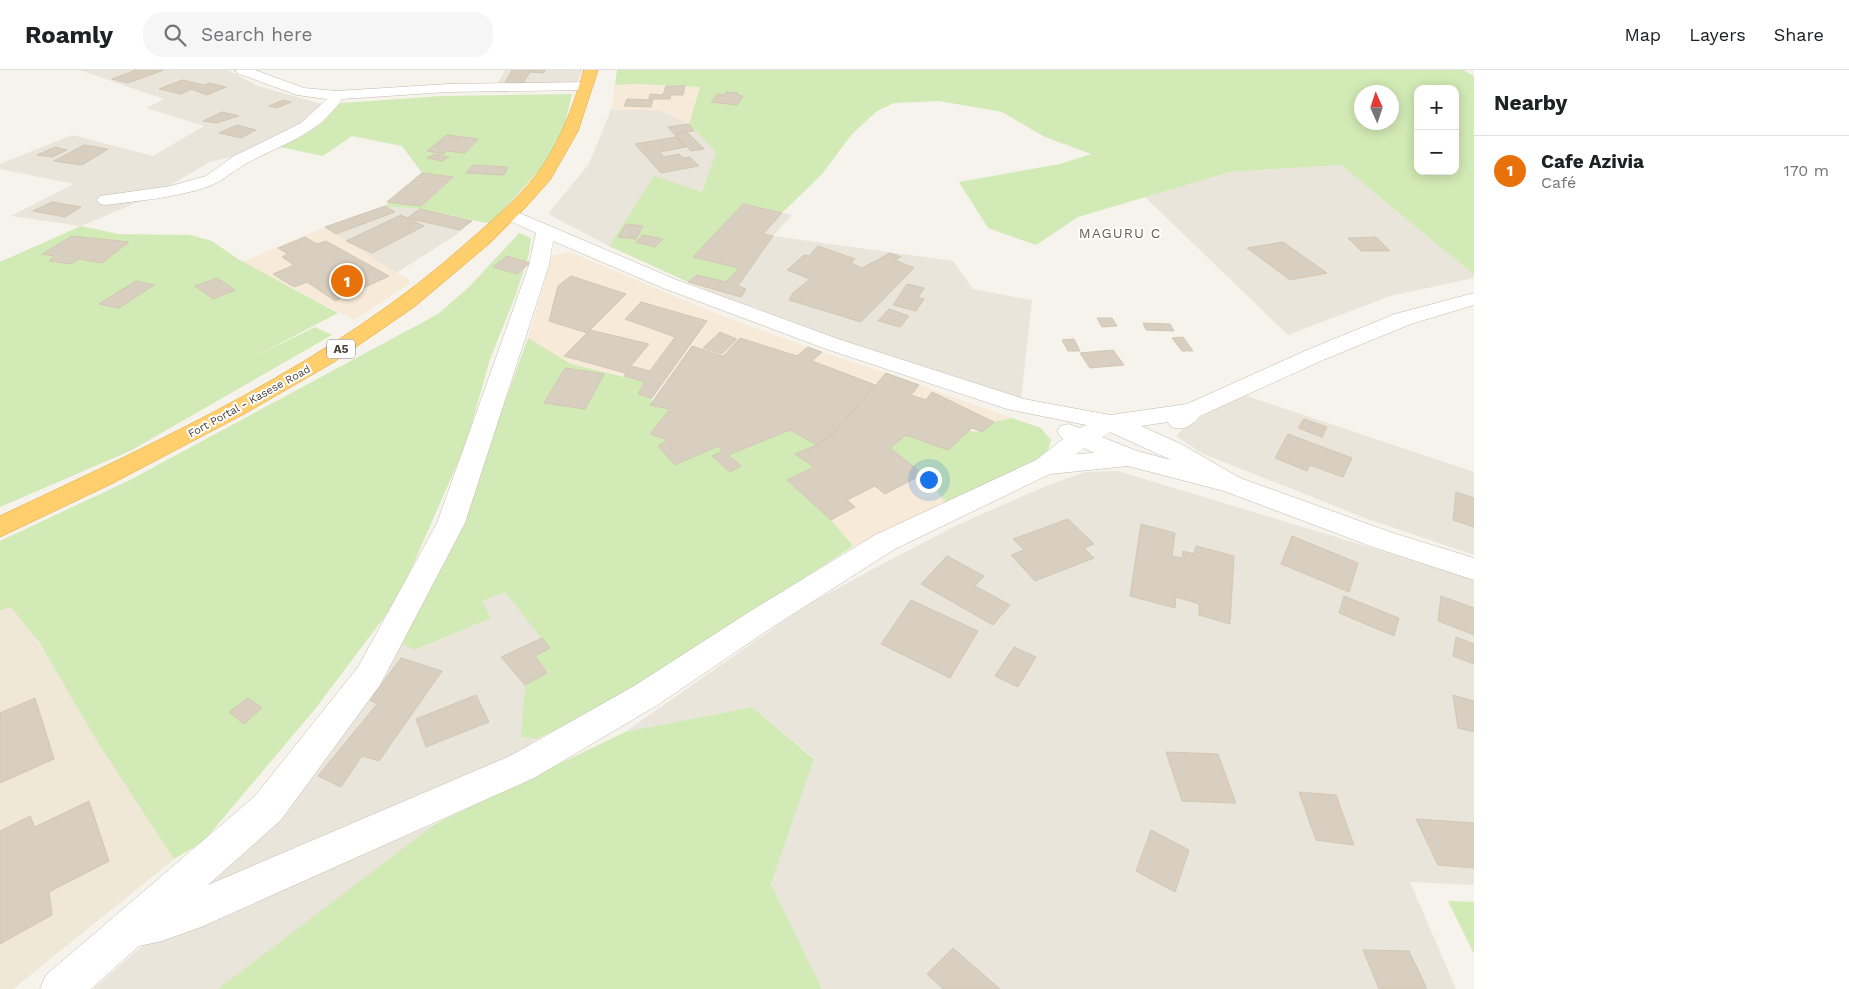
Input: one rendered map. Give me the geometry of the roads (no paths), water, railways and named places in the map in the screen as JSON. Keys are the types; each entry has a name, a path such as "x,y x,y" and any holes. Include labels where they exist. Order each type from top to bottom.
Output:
{"highway":[{"name":"Fort Portal - Kasese Road","path":"0,527 191,434 361,337 429,288 510,214 534,189 564,145 589,78"}],"street":[{"path":"242,70 302,92 337,95 589,78"},
{"path":"106,200 188,187 211,181 238,161 313,123 330,108 337,95"},
{"path":"510,214 546,232 753,317 824,342 1025,406 1108,423 1157,442 1186,456 1231,484"},
{"path":"64,987 268,808 368,676 450,523 539,266 546,232"},
{"path":"128,929 162,922 186,913 522,767 645,696 760,620 884,542 1045,466 1080,438 1108,423 1192,411 1315,355 1403,319 1474,299"},
{"path":"1025,406 1080,438 1129,458 1176,472 1231,484 1383,540 1474,569"},
{"path":"1045,466 1129,458 1157,442 1192,411"}],"place":[{"name":"Cafe Azivia","path":"347,281"}],"district":[{"name":"MAGURU C","path":"1120,233"}]}
